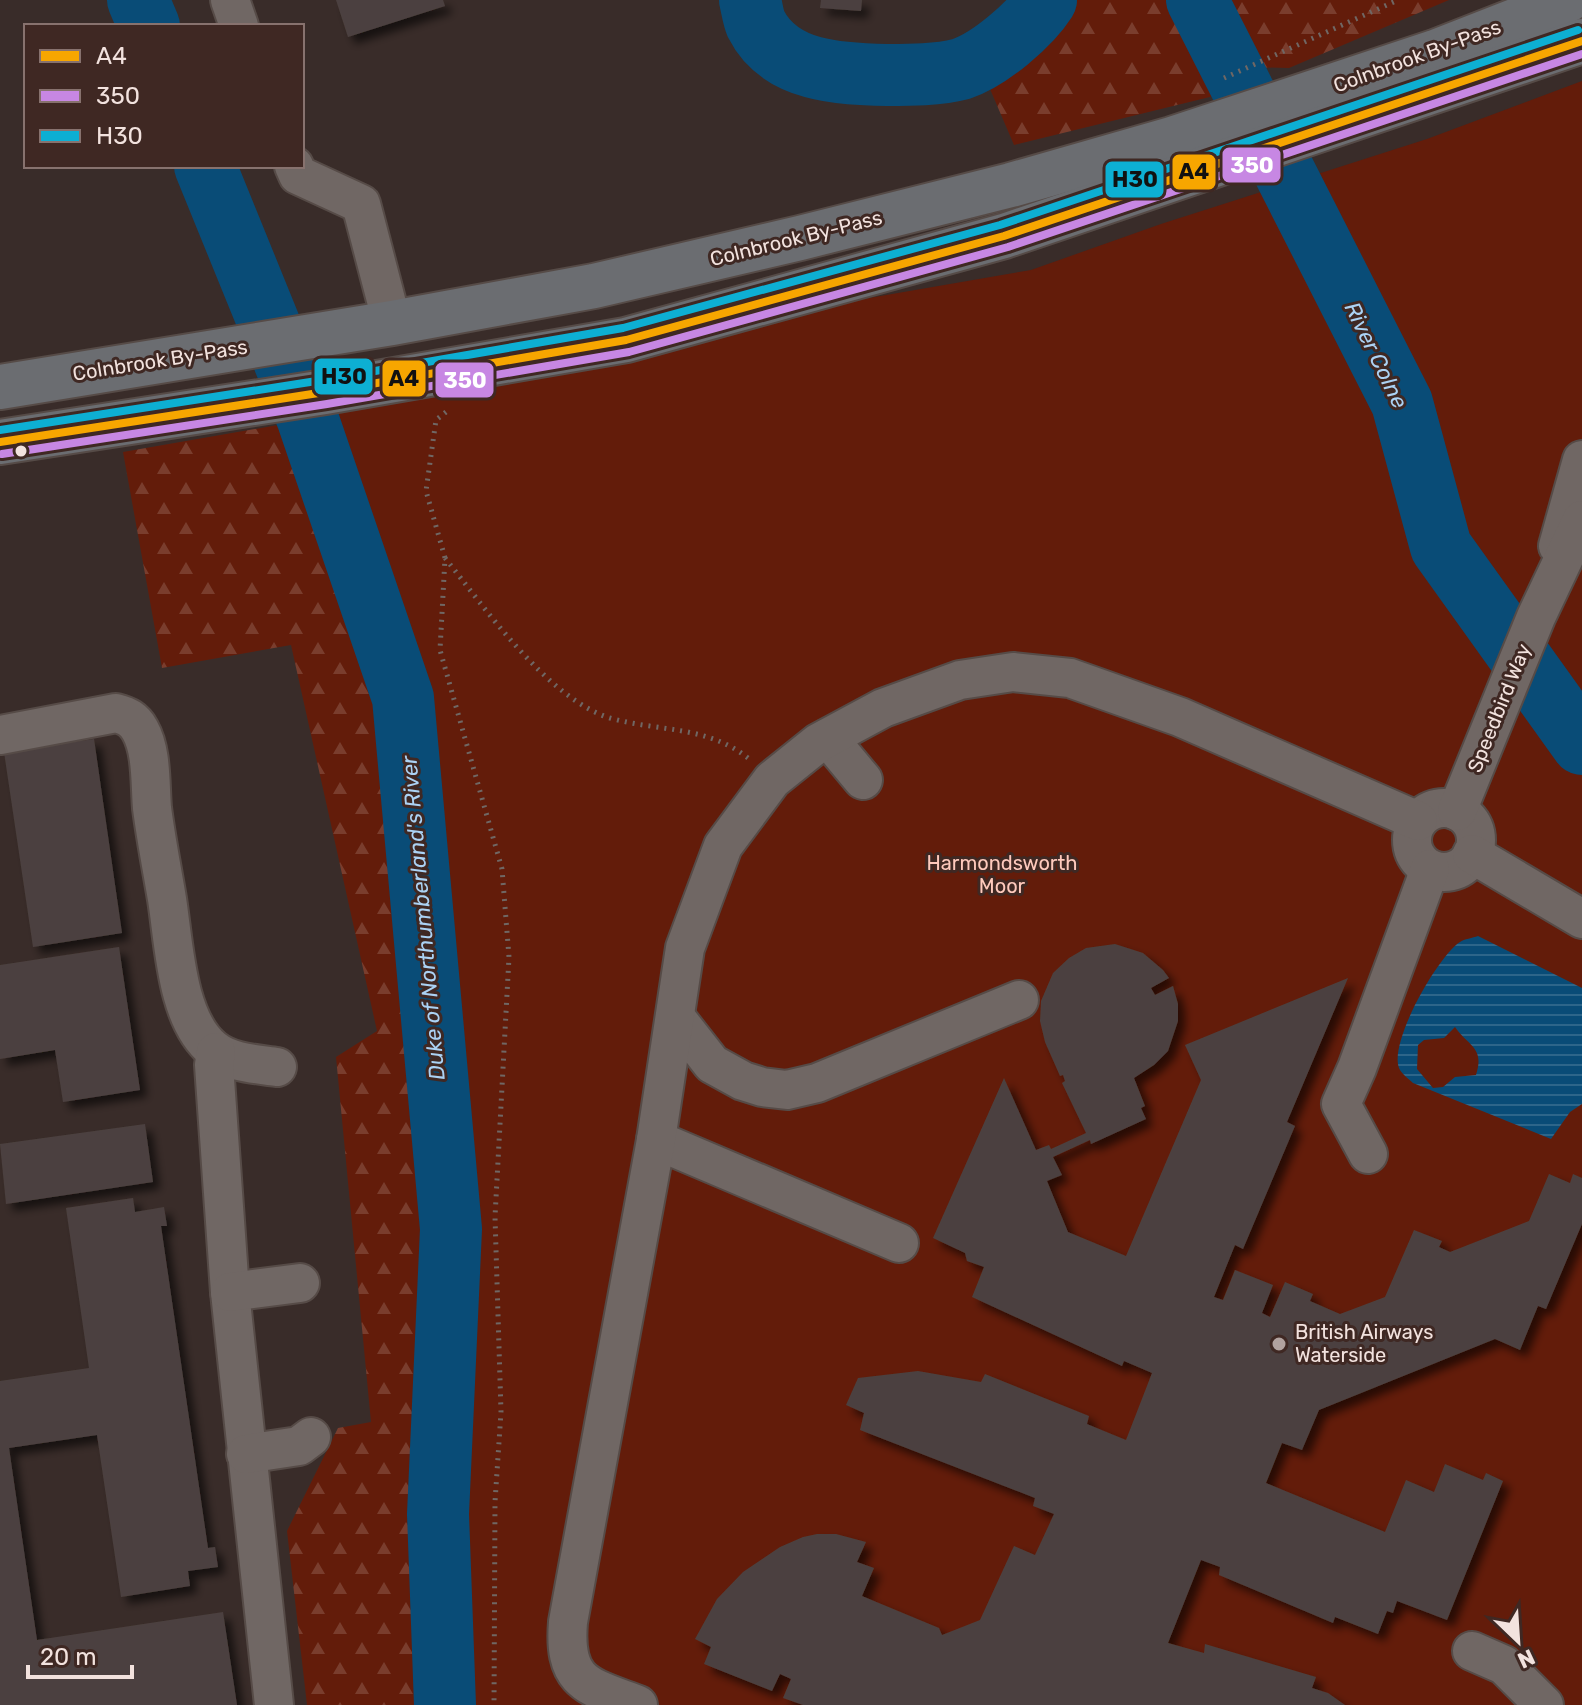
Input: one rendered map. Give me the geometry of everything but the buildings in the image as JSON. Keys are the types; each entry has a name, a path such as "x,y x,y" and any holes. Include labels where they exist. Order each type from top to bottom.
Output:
{"highway":[{"name":"Colnbrook By-Pass","path":"1432,73 1568,0"},
{"name":"Colnbrook By-Pass","path":"0,442 325,392 626,340 1004,236 1181,157 1432,73 1582,41"},
{"name":"Colnbrook By-Pass","path":"0,387 392,323 594,286 1011,185 1181,157"}],"lane":[{"path":"230,0 238,24"},
{"path":"295,168 298,175 361,204 392,323"},
{"name":"Speedbird Way","path":"1539,612 1582,460"},
{"name":"Speedbird Way","path":"1457,811 1515,667 1582,520"},
{"name":"Speedbird Way","path":"1539,612 1582,556"},
{"path":"638,1705 594,1688 578,1675 569,1663 566,1640 656,1140 685,948 723,846 772,780 828,738 883,708 960,680 1013,672 1070,678 1180,717 1418,821"},
{"path":"1073,709 1117,696"},
{"path":"0,735 116,713 131,718 145,744 153,815 182,992 201,1038 216,1052 234,1059 277,1067"},
{"path":"828,738 863,780"},
{"path":"1435,810 1457,811 1473,826 1476,837 1472,854 1463,866 1444,873 1430,869 1418,859 1412,840 1418,821 1435,810"},
{"path":"1472,854 1582,919"},
{"path":"1368,1154 1341,1104 1430,869"},
{"path":"676,1018 712,1064 743,1081 787,1090 817,1083 1019,1000"},
{"path":"216,1052 214,1065 230,1292 274,1705"},
{"path":"656,1140 750,1177 899,1243"},
{"path":"230,1292 300,1283"},
{"path":"246,1454 299,1446 311,1437"},
{"path":"1472,1651 1504,1665 1544,1705"}],"path":[{"path":"1224,78 1398,0"},
{"path":"455,406 436,420 426,491 445,558 440,650 502,869 509,957 495,1217 501,1412 495,1502 494,1705"},
{"path":"445,558 512,642 568,696 607,717 665,730 705,734 729,743 772,780"}],"green space":[{"path":"1061,0 1177,0 1214,96 1014,145 984,75 1037,31"},
{"path":"1216,0 1449,0 1289,68 1243,67"},
{"name":"Harmondsworth Moor","path":"1582,81 1582,1705 445,1705 438,1514 451,1229 403,698 307,417 325,392 1031,270 1161,224 1427,139"},
{"path":"301,421 392,700 439,1229 425,1516 433,1705 307,1705 287,1531 338,1428 371,1422 336,1057 377,1031 291,645 162,668 123,452"}],"water":[{"path":"1478,936 1582,988 1582,1104 1570,1112 1551,1139 1413,1083 1400,1070 1400,1042 1416,1002 1451,951 1462,941","holes":["1455,1027 1477,1053 1476,1075 1455,1077 1443,1087 1433,1088 1417,1069 1418,1045 1424,1040 1444,1038"]}],"waterway":[{"name":"Duke of Northumberland's River","path":"138,0 148,24"},
{"name":"River Colne","path":"750,0 756,24 767,40 796,61 831,71 887,75 943,72 972,64 1008,40 1046,0"},
{"name":"River Colne","path":"1197,0 1402,403 1441,547 1582,744"},
{"name":"Duke of Northumberland's River","path":"206,168 307,417 403,698 451,1229 438,1514 445,1705"}],"transit line":[{"name":"H30","path":"0,430 323,380 623,328 1000,225 1578,30"},
{"name":"A4","path":"0,442 325,392 626,340 1004,236 1582,41"},
{"name":"350","path":"2,454 327,404 629,352 1008,247 1582,54"}],"place":[{"name":"British Airways Waterside","path":"1279,1344"}]}
